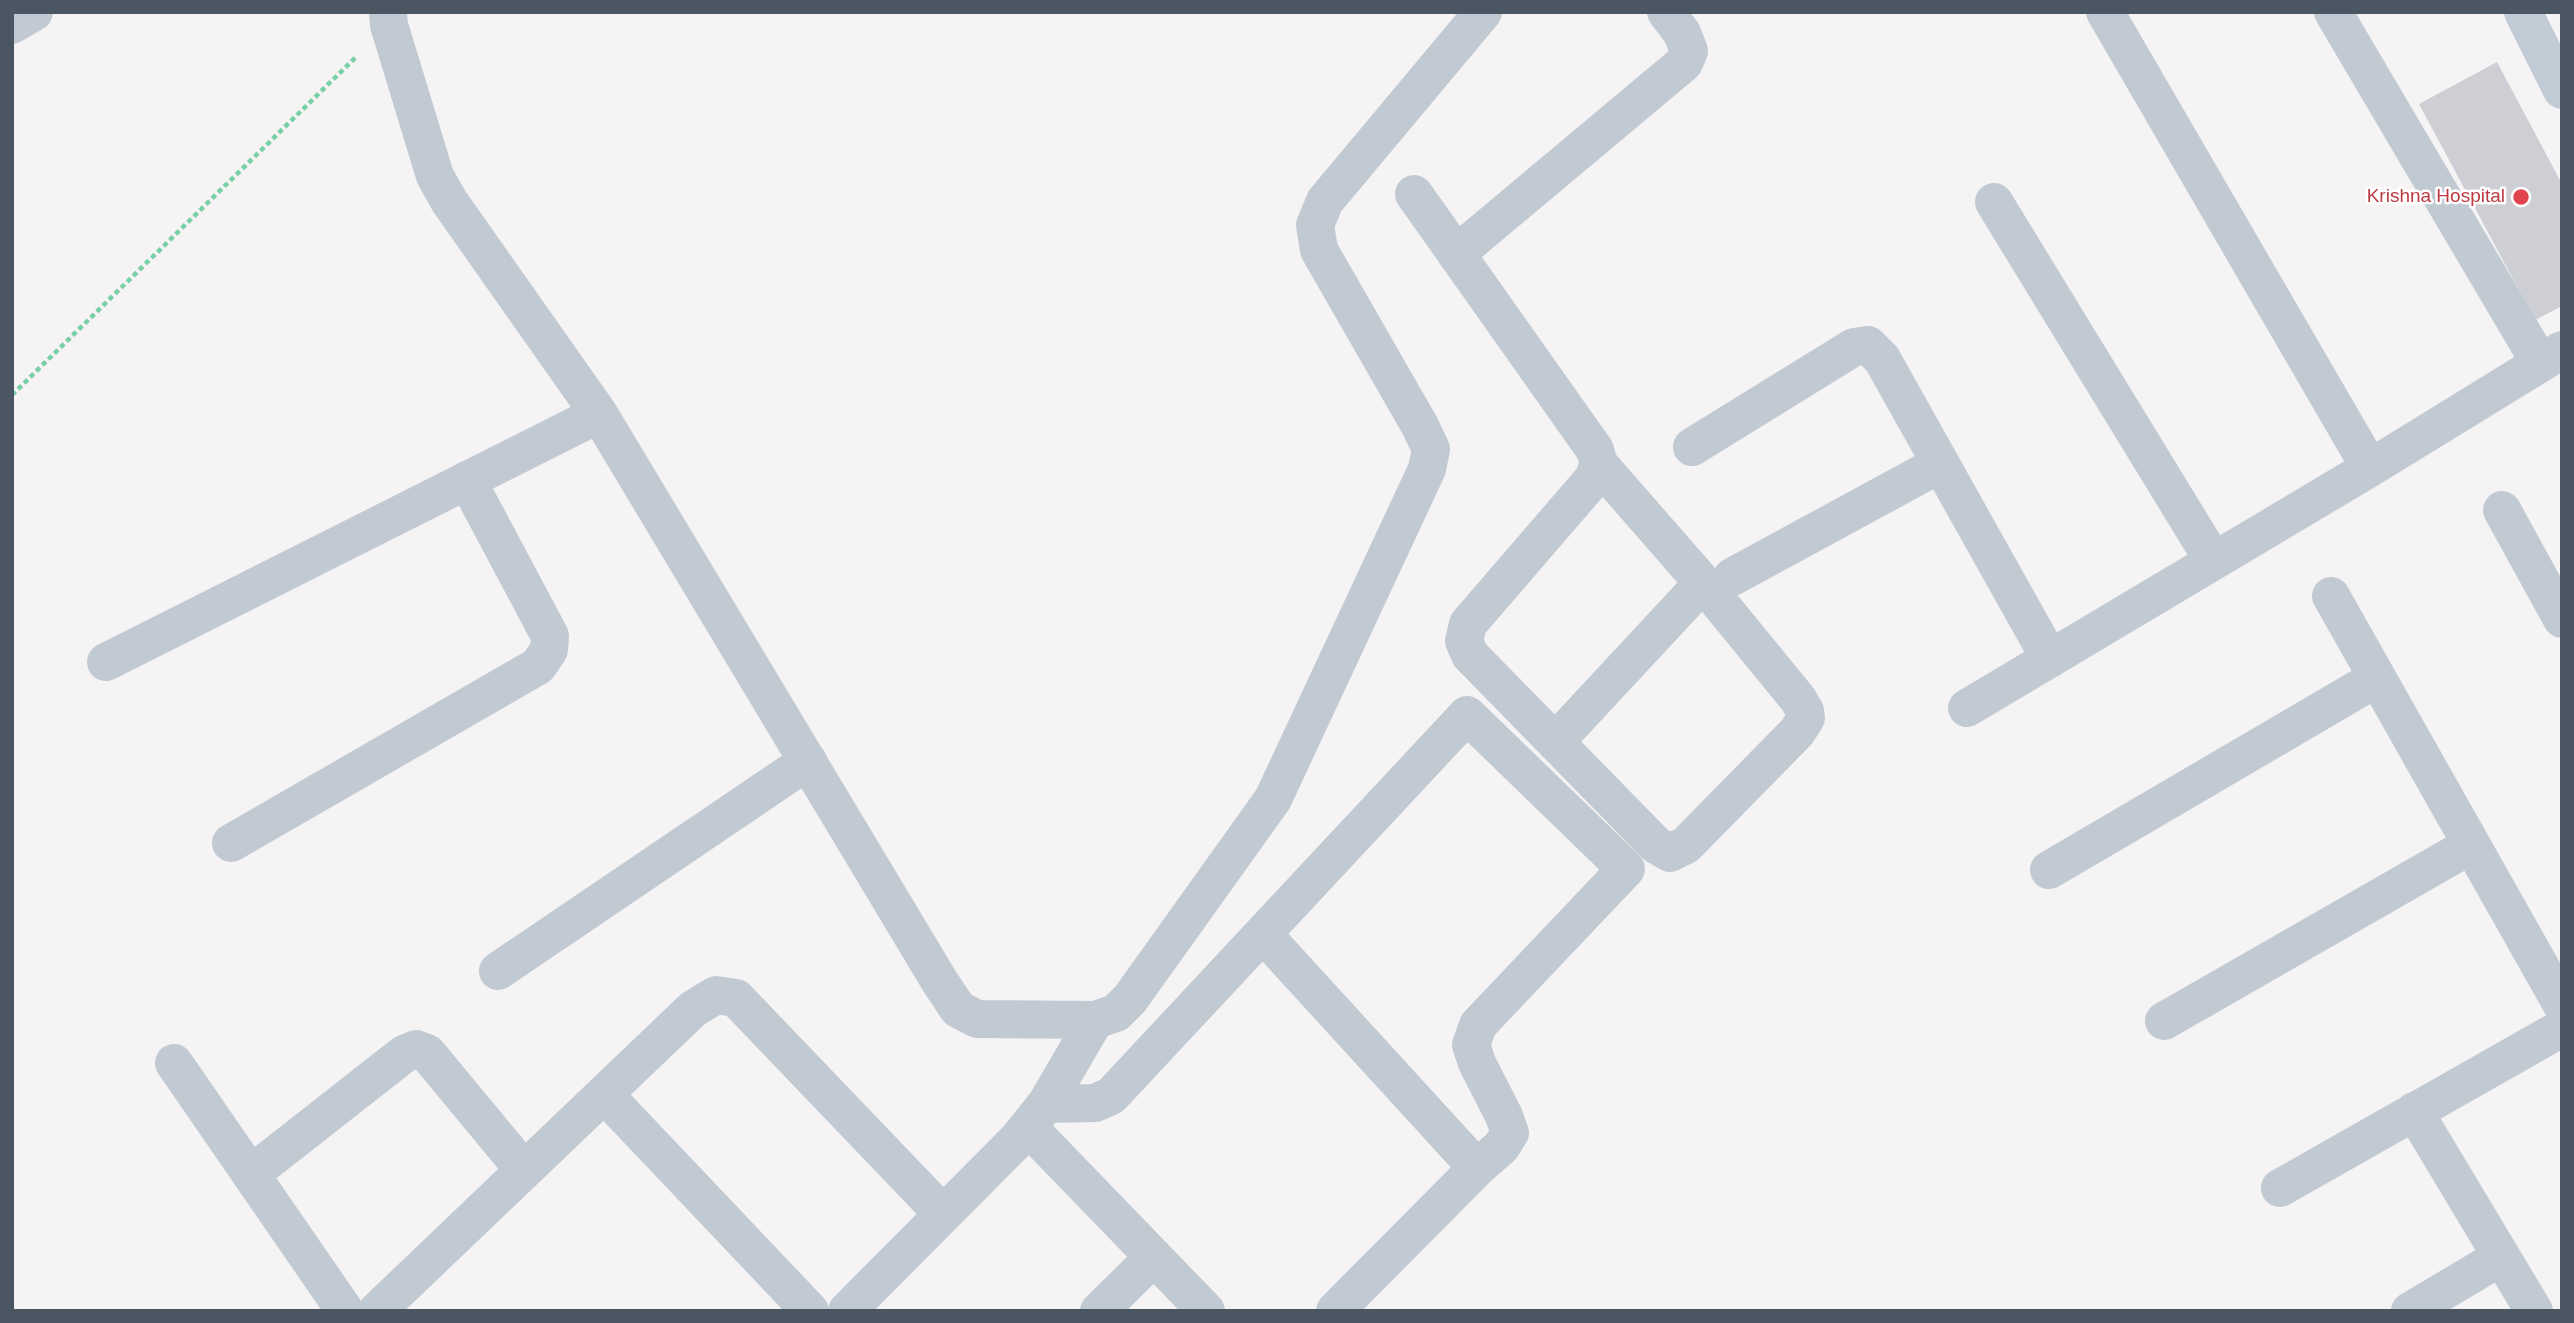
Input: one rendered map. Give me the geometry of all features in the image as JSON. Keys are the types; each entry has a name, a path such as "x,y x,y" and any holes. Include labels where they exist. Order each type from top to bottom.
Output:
{"street":[{"path":"12,25 34,12"},
{"path":"388,18 435,176 449,201 599,414 958,1009 976,1018 1095,1020 1116,1013 1130,999 1273,799 1427,469 1431,449 1320,250 1315,225 1325,201 1483,12"},
{"path":"1456,254 1684,63 1689,51 1682,33 1666,12"},
{"path":"2105,12 2370,468"},
{"path":"1967,708 2370,468 2551,356 2333,12"},
{"path":"2523,12 2562,90"},
{"path":"1414,194 1595,450 1599,464 1717,580 1798,699 1806,718 1797,732 1686,845 1670,853 1656,845 1469,655 1464,640 1468,624 1593,479 1599,464"},
{"path":"1994,202 2213,560"},
{"path":"1692,447 1854,347 1868,345 1882,359 2050,659"},
{"path":"106,662 599,414"},
{"path":"1555,742 1717,580 1940,464"},
{"path":"231,844 538,666 550,650 550,636 467,480"},
{"path":"2502,510 2562,618"},
{"path":"2331,596 2562,1005"},
{"path":"2049,870 2377,678"},
{"path":"1037,1115 1095,1103 1111,1096 1467,715 1626,869 1478,1026 1471,1045 1510,1133 1501,1147 1335,1311"},
{"path":"498,971 808,761"},
{"path":"2164,1021 2471,845"},
{"path":"1263,934 1477,1168"},
{"path":"377,1311 693,1009 716,995 736,998 943,1214"},
{"path":"847,1311 1037,1115 1095,1020"},
{"path":"2280,1188 2562,1028"},
{"path":"251,1174 404,1054 416,1049 427,1053 524,1170"},
{"path":"174,1063 345,1311"},
{"path":"604,1094 810,1311"},
{"path":"2413,1111 2534,1311"},
{"path":"1037,1115 1154,1257 1206,1311"},
{"path":"2410,1311 2501,1256"},
{"path":"1099,1311 1154,1257"}],"path":[{"path":"12,395 388,18"}],"building":[{"path":"2497,62 2562,184 2562,306 2535,320 2419,104"}],"place":[{"name":"Krishna Hospital","path":"2521,197"}]}
